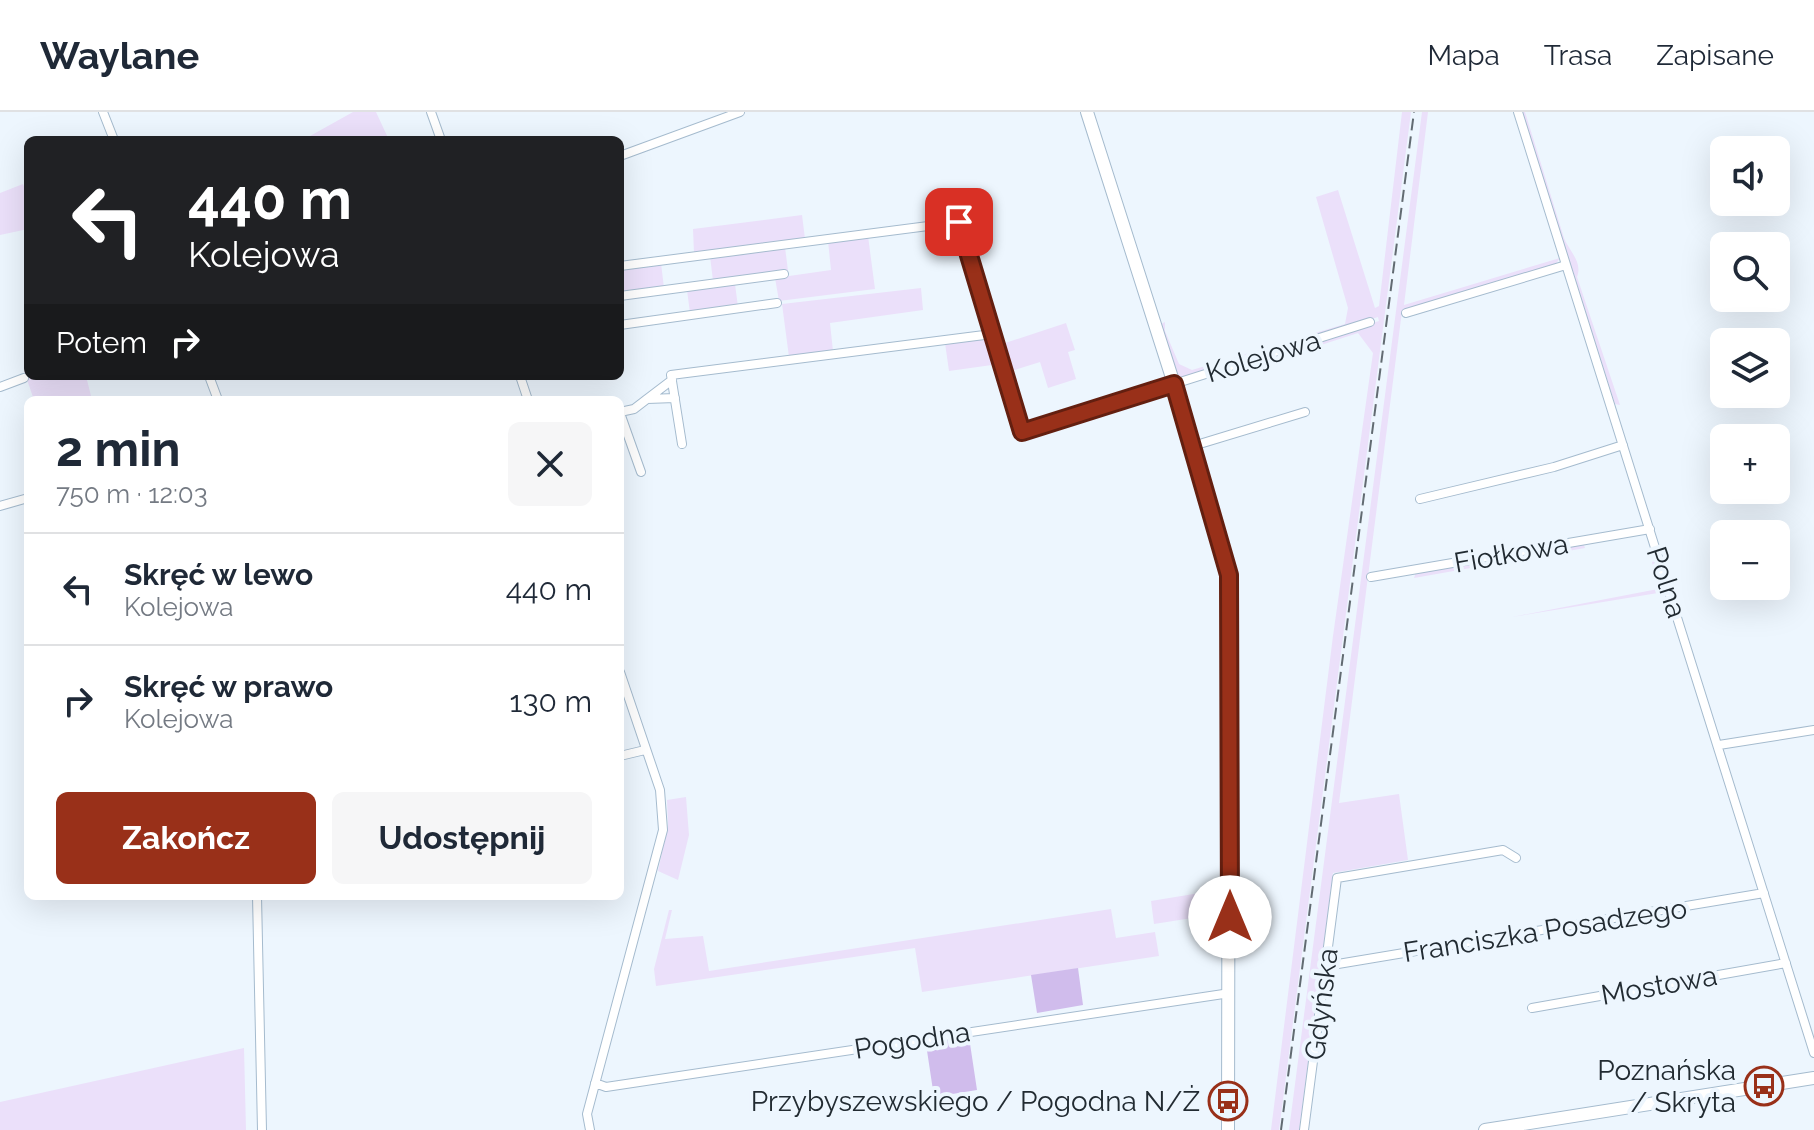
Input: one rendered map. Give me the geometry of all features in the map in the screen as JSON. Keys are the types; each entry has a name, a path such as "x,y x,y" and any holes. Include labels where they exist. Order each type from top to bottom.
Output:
{"street":[{"path":"103,112 112,136"},
{"path":"431,112 440,136"},
{"path":"624,155 740,112"},
{"path":"1087,112 1225,552 1231,598 1228,1130"},
{"name":"Polna","path":"1518,112 1814,1053"},
{"name":"Kolejowa","path":"951,199 1022,432 1370,322"},
{"path":"624,265 959,222"},
{"path":"1406,313 1566,265"},
{"path":"624,295 784,274"},
{"path":"624,324 777,303"},
{"path":"682,444 671,375 992,334"},
{"path":"0,387 24,378"},
{"path":"624,411 634,409 672,380"},
{"path":"647,399 675,398"},
{"path":"1193,446 1305,412"},
{"path":"624,423 641,472"},
{"path":"1420,499 1554,467 1623,445"},
{"path":"0,506 24,499"},
{"name":"Fiołkowa","path":"1371,577 1650,529"},
{"path":"590,1130 587,1114 663,830 660,790 624,684"},
{"path":"1719,745 1814,730"},
{"path":"624,755 645,750"},
{"name":"Gdyńska","path":"1304,1130 1337,878 1503,850 1516,858"},
{"name":"Franciszka Posadzego","path":"1326,966 1764,893"},
{"path":"257,900 262,1130"},
{"name":"Mostowa","path":"1532,1008 1786,963"},
{"name":"Pogodna","path":"595,1083 606,1087 1230,993"},
{"path":"1485,1130 1814,1078"}],"shaded area":[{"path":"353,112 376,112 387,136 310,136"},
{"path":"1402,112 1411,112 1279,1130 1271,1130 1333,636 1373,353 1358,333 1231,374 1230,369 1379,321 1378,317 1179,378 1161,324 1165,322 1165,331 1179,364 1192,370 1345,324 1348,308 1316,197 1338,190 1375,308 1379,306"},
{"path":"1422,112 1428,112 1404,305 1560,258 1555,265 1402,311 1339,803 1399,794 1408,860 1333,873 1299,1130 1289,1130"},
{"path":"1522,112 1525,112 1564,238 1577,261 1577,277 1620,405 1615,404"},
{"path":"23,184 24,230 0,235 0,193"},
{"path":"802,215 805,239 694,253 693,229"},
{"path":"868,236 875,289 779,301 775,278 831,270 828,241"},
{"path":"785,247 788,271 713,281 710,256"},
{"path":"661,263 664,288 624,293 624,268"},
{"path":"735,284 738,307 690,313 687,290"},
{"path":"921,288 923,310 830,323 833,351 789,357 782,304"},
{"path":"1066,323 1075,350 1068,352 1076,379 1048,388 1040,362 1008,372 999,345"},
{"path":"989,337 999,364 949,371 945,343"},
{"path":"27,380 87,380 91,396 33,396"},
{"path":"1583,542 1585,548 1414,578 1416,572"},
{"path":"1655,561 1664,592 1512,617 1658,589 1652,562"},
{"path":"686,797 689,835 678,880 658,871 668,825 667,800"},
{"path":"1224,889 1224,913 1154,924 1151,901"},
{"path":"1111,909 1116,938 1155,932 1159,956 922,992 915,948 656,986 654,969 669,910 672,910 665,939 703,936 709,971"},
{"path":"1078,968 1083,1005 1037,1013 1031,975"},
{"path":"969,1037 977,1090 934,1097 926,1044"},
{"path":"244,1048 246,1130 0,1130 0,1102"}],"railway":[{"path":"1281,1130 1414,112"}],"place":[{"name":"Poznańska / Skryta","path":"1764,1086"},
{"name":"Przybyszewskiego / Pogodna N/Ż","path":"1228,1101"}],"route":[{"path":"959,222 1022,432 1174,384 1225,552 1229,575 1230,917"}]}
